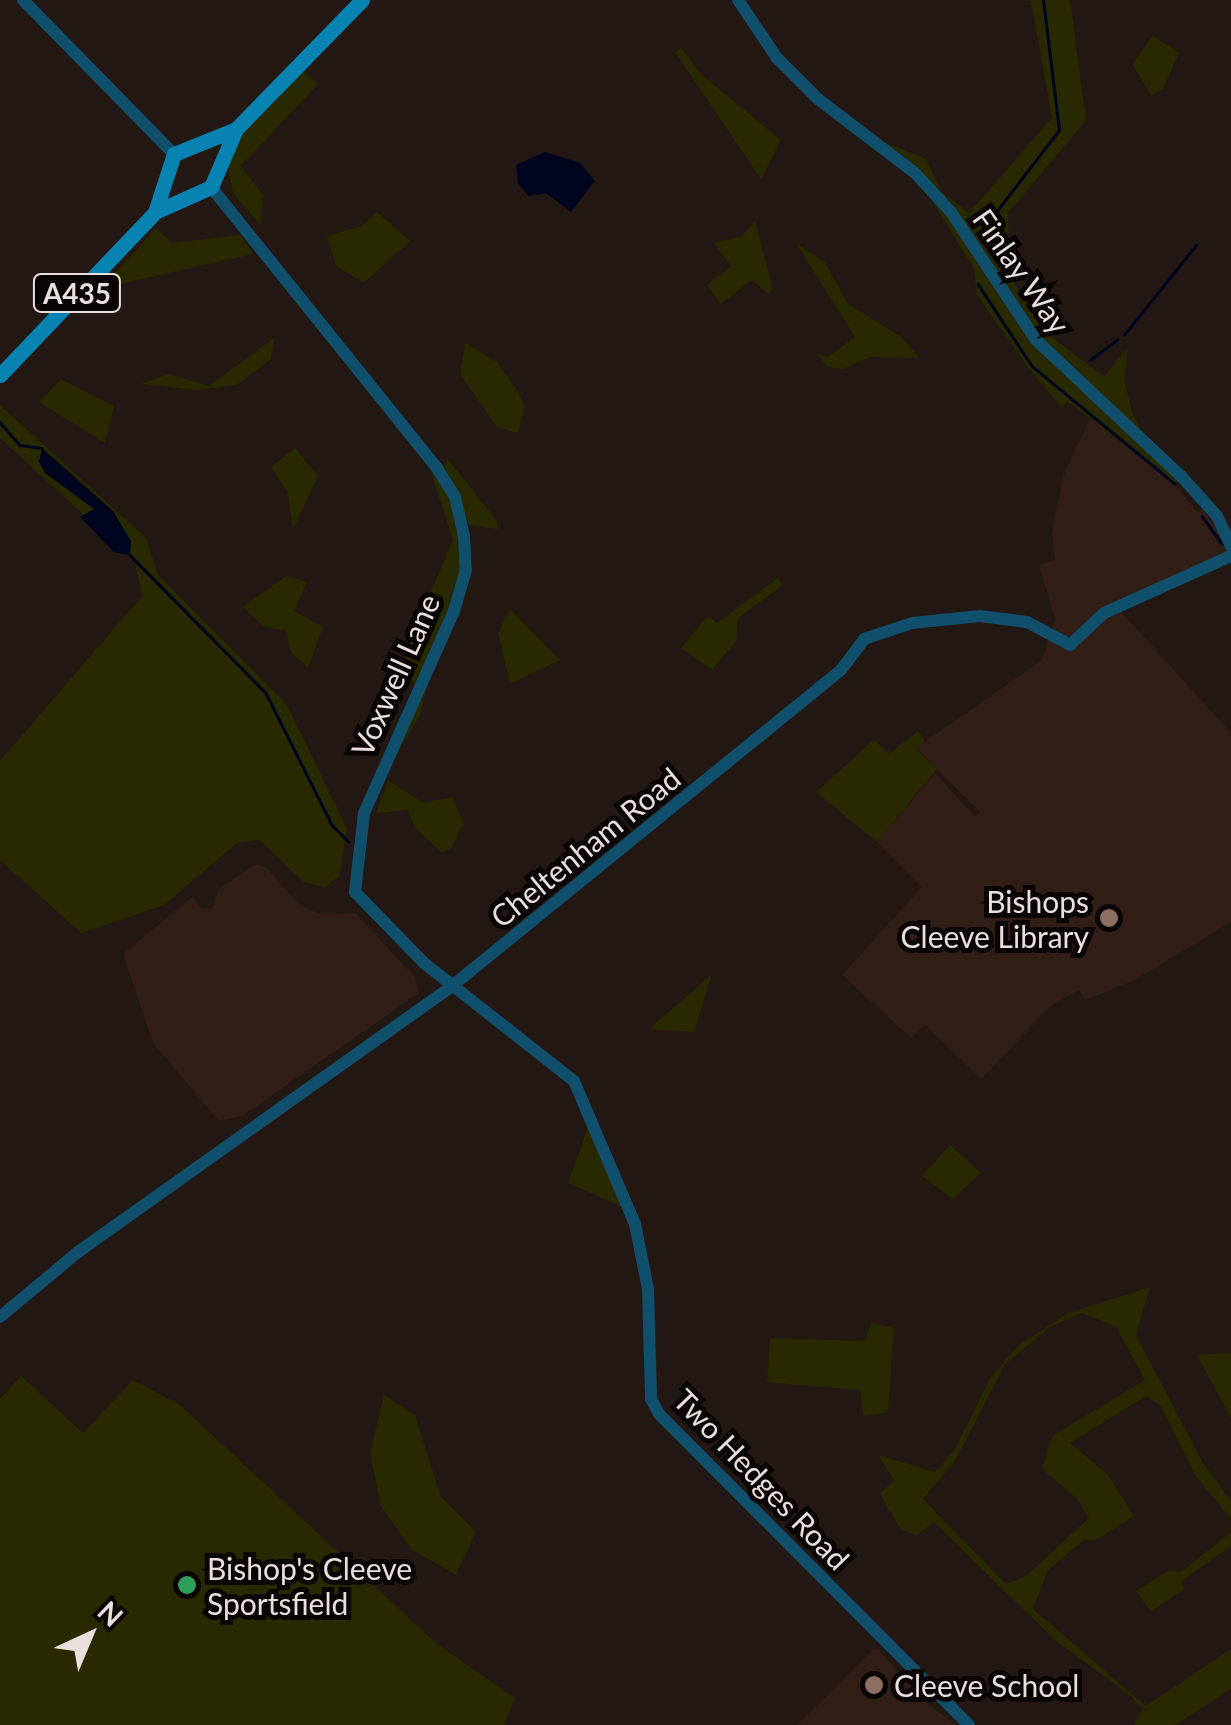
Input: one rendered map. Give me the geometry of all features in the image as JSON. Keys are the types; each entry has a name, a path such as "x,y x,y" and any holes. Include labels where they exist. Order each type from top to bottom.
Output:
{"main road":[{"path":"236,129 174,154 168,178 190,196 212,187 216,166 236,129 362,0"},
{"path":"193,146 216,166"},
{"name":"A435","path":"155,212 168,178"},
{"name":"A435","path":"0,375 155,212 190,196"}],"street":[{"path":"23,0 174,154"},
{"name":"Finlay Way","path":"738,0 777,58 818,99 915,172 970,236 1036,340 1182,477 1217,516 1231,546"},
{"name":"Voxwell Lane","path":"212,187 455,498 466,570 368,801 355,892 452,986"},
{"name":"Cheltenham Road","path":"0,1317 78,1252 452,986 750,746 876,632 980,616 1027,622 1070,645 1104,613 1231,556"},
{"name":"Two Hedges Road","path":"452,986 574,1081 635,1224 648,1289 652,1399 660,1414 968,1725"}],"shaded area":[{"path":"1023,0 1070,0 1086,120 1008,213 1009,246 1001,262 1044,331 1104,377 1128,347 1124,379 1132,412 1147,442 1182,477 1175,484 1068,401 1062,407 1033,374 977,295 974,269 915,173 876,139 926,159 941,191 969,213 1052,118 1031,1"},
{"path":"1153,36 1179,53 1163,89 1152,96 1132,64"},
{"path":"681,48 703,76 781,140 761,179 675,52"},
{"path":"298,66 318,84 241,166 263,195 260,225 233,193 224,147"},
{"path":"377,212 410,241 364,283 336,266 327,236 362,226"},
{"path":"755,221 773,289 768,294 752,280 721,304 707,285 731,266 714,243 742,236"},
{"path":"156,228 172,243 240,235 253,254 102,288"},
{"path":"796,243 824,261 848,304 903,338 919,358 870,357 843,369 828,367 817,354 828,357 855,337"},
{"path":"274,338 271,359 237,385 197,390 141,384 169,374 209,386"},
{"path":"465,343 497,362 519,393 525,407 518,433 497,427 460,374"},
{"path":"61,379 114,406 105,443 39,402"},
{"path":"0,405 146,538 158,575 287,705 347,828 339,876 325,887 304,882 259,840 237,843 164,905 81,933 0,860 0,761 142,596 135,562 0,438"},
{"path":"1090,418 1175,484 1197,512 1203,509 1231,551 1117,607 1231,733 1231,922 1135,980 1085,1000 1079,990 1052,1005 981,1079 925,1024 911,1038 842,975 922,887 877,842 935,773 975,817 980,812 916,748 1042,660 1055,619 1039,565 1055,560 1052,535 1063,477"},
{"path":"295,448 318,476 293,530 288,493 271,467"},
{"path":"448,459 497,521 498,529 469,525 444,466"},
{"path":"437,468 455,497 466,570 435,651 420,716 373,788 417,690 404,668 412,636 453,540 431,472"},
{"path":"286,576 307,582 294,611 323,627 308,668 291,652 285,630 264,627 243,607"},
{"path":"778,578 783,585 738,618 736,641 712,670 681,648 708,616 717,623"},
{"path":"510,609 560,660 510,684 498,633"},
{"path":"918,731 925,741 916,749 937,769 877,842 816,792 874,740 889,754"},
{"path":"388,780 423,803 452,797 464,823 451,848 442,853 415,828 408,810 376,813"},
{"path":"255,864 267,868 300,906 323,915 355,913 415,977 419,993 242,1116 219,1121 153,1043 123,954 192,897 202,909 212,908 219,889"},
{"path":"712,974 694,1032 649,1029"},
{"path":"591,1119 629,1210 568,1183"},
{"path":"950,1145 981,1173 953,1199 922,1176"},
{"path":"1150,1287 1136,1335 1203,1463 1231,1501 1231,1519 1195,1475 1160,1405 1146,1396 1070,1443 1108,1475 1134,1516 1096,1540 1084,1540 1048,1570 1033,1609 1146,1706 1231,1649 1231,1689 1175,1725 1134,1725 1142,1709 1131,1696 1056,1641 934,1522 917,1535 901,1530 880,1494 894,1480 878,1455 935,1472 954,1451 990,1378 1019,1345 1068,1313","holes":["1082,1313 1116,1327 1145,1380 1052,1436 1042,1469 1077,1499 1089,1518 1026,1576 1006,1584 923,1499 955,1461 1005,1364 1052,1326"]},
{"path":"871,1323 894,1328 888,1412 863,1416 860,1390 767,1382 770,1338 865,1341"},
{"path":"1231,1353 1231,1418 1197,1355"},
{"name":"Bishop's Cleeve Sportsfield","path":"21,1376 83,1433 133,1380 180,1405 437,1644 515,1698 504,1725 0,1725 0,1399"},
{"path":"384,1395 415,1415 441,1497 476,1532 456,1575 411,1549 381,1506 370,1453"},
{"path":"1231,1532 1231,1546 1181,1581 1183,1590 1151,1612 1136,1591 1168,1571 1181,1572"},
{"name":"Cleeve School","path":"876,1647 924,1701 956,1725 797,1725"}],"water":[{"path":"545,152 580,163 595,181 571,212 546,193 528,196 518,183 516,165"},
{"path":"42,448 113,511 131,541 130,555 114,552 80,517 94,509 45,473 39,462"}],"waterway":[{"path":"991,246 993,216 1059,130 1043,0"},
{"path":"1124,335 1196,245"},
{"path":"978,284 1032,366 1175,484"},
{"path":"1090,360 1117,340"},
{"path":"0,422 20,445 42,448"},
{"path":"1202,516 1222,544"},
{"path":"130,555 266,693 332,825 348,841"}],"place":[{"name":"Bishops Cleeve Library","path":"1109,918"},
{"name":"Bishop's Cleeve Sportsfield","path":"187,1585"},
{"name":"Cleeve School","path":"874,1685"}]}
